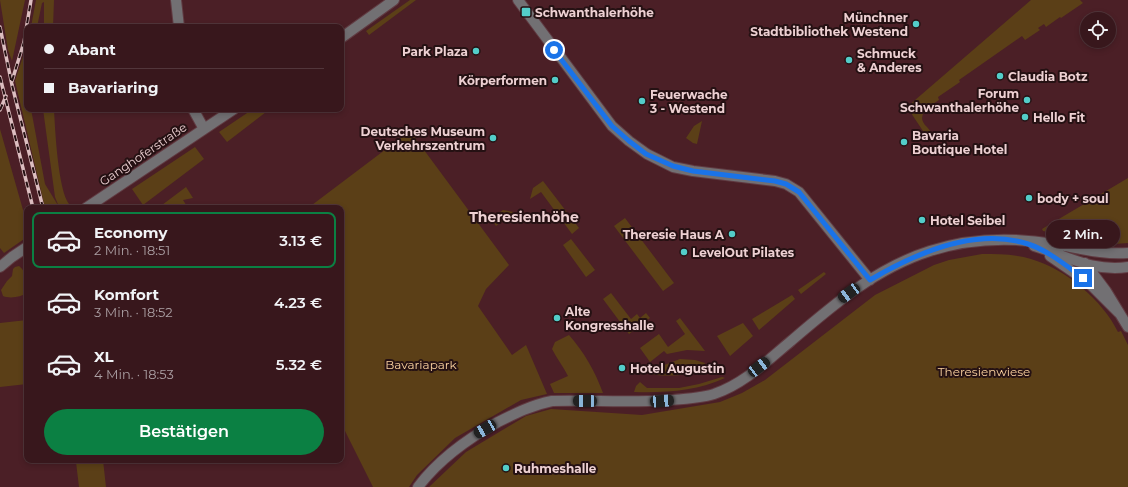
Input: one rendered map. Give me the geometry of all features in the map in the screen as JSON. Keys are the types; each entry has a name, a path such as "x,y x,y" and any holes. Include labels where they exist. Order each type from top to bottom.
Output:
{"street":[{"path":"176,0 179,24"},
{"path":"344,36 394,0"},
{"path":"518,0 612,126 629,141 646,154 673,166 693,171 775,181 786,184 799,192 870,280"},
{"path":"195,112 204,129"},
{"name":"Ganghoferstraße","path":"90,205 230,112"},
{"path":"418,487 441,461 471,437 512,415 537,404 560,401 644,402 685,400 714,394 736,384 768,360 839,300 870,280 901,263 928,251 952,244 983,240 1010,240 1042,242 1102,253 1128,253"},
{"path":"1010,240 1030,245 1086,264 1107,268 1128,267"},
{"path":"1030,245 1052,256 1083,278 1120,313"},
{"path":"1069,248 1086,264 1103,287 1128,327"},
{"path":"0,267 24,249"},
{"path":"1083,278 1083,269 1086,264 1092,258 1102,253"}],"green space":[{"path":"0,0 25,0 12,61 8,50"},
{"path":"36,0 54,0 53,24 44,24 44,2 42,3 38,24 32,24"},
{"path":"410,0 416,0 369,35 366,31"},
{"path":"1031,0 1080,0 1083,3 1046,27 1044,24 1038,28 1040,30 1025,40 1022,36 959,80 960,82 938,97 939,100 925,111 922,119 923,123 936,137 932,140 925,134 907,107"},
{"path":"24,53 24,112 32,112 45,184 58,205 44,205 15,81"},
{"path":"43,112 54,112 56,144 62,186 69,204 58,205 55,197"},
{"path":"249,112 266,112 227,142 219,132"},
{"path":"702,121 697,144 693,143 686,138 694,126"},
{"path":"0,129 24,213 24,239 4,253 0,248"},
{"name":"Bavariapark","path":"410,131 509,265 486,289 478,306 512,355 526,345 547,394 521,400 455,438 417,475 409,487 373,487 344,429 344,205 312,205"},
{"path":"195,147 204,159 143,205 132,189"},
{"path":"1128,178 1128,243 1114,244 1043,231 1042,229"},
{"path":"543,181 579,228 572,234 541,192 530,199 533,188"},
{"path":"186,187 193,198 183,200 186,205 162,205"},
{"path":"503,210 514,212 496,226 491,219"},
{"path":"625,218 674,283 663,291 614,226"},
{"path":"571,239 595,270 586,277 563,245"},
{"name":"Theresienwiese","path":"982,254 1025,257 1057,270 1070,278 1093,298 1103,309 1118,332 1121,331 1128,345 1128,487 429,487 466,452 526,416 551,409 642,415 720,402 742,393 765,380 875,295 934,265 949,260"},
{"path":"19,266 24,272 24,295 15,297 3,296 1,290 12,276 13,269"},
{"path":"824,272 826,274 801,294 798,290"},
{"path":"611,293 631,319 637,314 640,318 646,313 650,318 629,334 603,299"},
{"path":"792,295 795,299 759,330 752,319"},
{"path":"680,318 705,351 687,350 667,354 664,351 650,362 640,348 659,334 668,347 685,334 676,321"},
{"path":"24,320 24,384 0,387 0,323"},
{"path":"743,323 753,336 730,356 717,336"},
{"path":"569,335 589,362 603,393 554,393 550,384 568,376 552,349 555,342"},
{"path":"680,359 695,360 705,363 703,369 692,373 670,376 651,374 652,371 659,367"},
{"path":"722,377 725,378 703,386 681,390 634,392 636,386 640,382 647,388 679,388"},
{"path":"76,463 103,463 106,487 79,487"}],"railway":[{"path":"27,24 31,0"},
{"path":"0,27 12,85 42,205"},
{"path":"12,81 24,42"},
{"path":"0,77 32,205"},
{"path":"0,110 6,96"}],"place":[{"name":"Schwanthalerhöhe","path":"526,12"},
{"name":"Münchner Stadtbibliothek Westend","path":"916,24"},
{"name":"Park Plaza","path":"476,51"},
{"name":"Schmuck & Anderes","path":"849,60"},
{"name":"Claudia Botz","path":"1000,76"},
{"name":"Körperformen","path":"555,80"},
{"name":"Forum Schwanthalerhöhe","path":"1027,100"},
{"name":"Feuerwache 3 - Westend","path":"642,101"},
{"name":"Hello Fit","path":"1025,117"},
{"name":"Deutsches Museum Verkehrszentrum","path":"493,138"},
{"name":"Bavaria Boutique Hotel","path":"904,142"},
{"name":"body + soul","path":"1029,198"},
{"name":"Hotel Seibel","path":"922,220"},
{"name":"Theresie Haus A","path":"732,234"},
{"name":"LevelOut Pilates","path":"684,252"},
{"name":"Alte Kongresshalle","path":"557,318"},
{"name":"Hotel Augustin","path":"622,368"},
{"name":"Ruhmeshalle","path":"506,468"}],"district":[{"name":"Theresienhöhe","path":"524,217"}],"route":[{"path":"554,50 612,126 646,154 673,166 693,171 775,181 786,184 799,192 870,280 879,274 928,251 961,242 983,240 1010,240 1030,245 1052,256 1083,278"}]}
